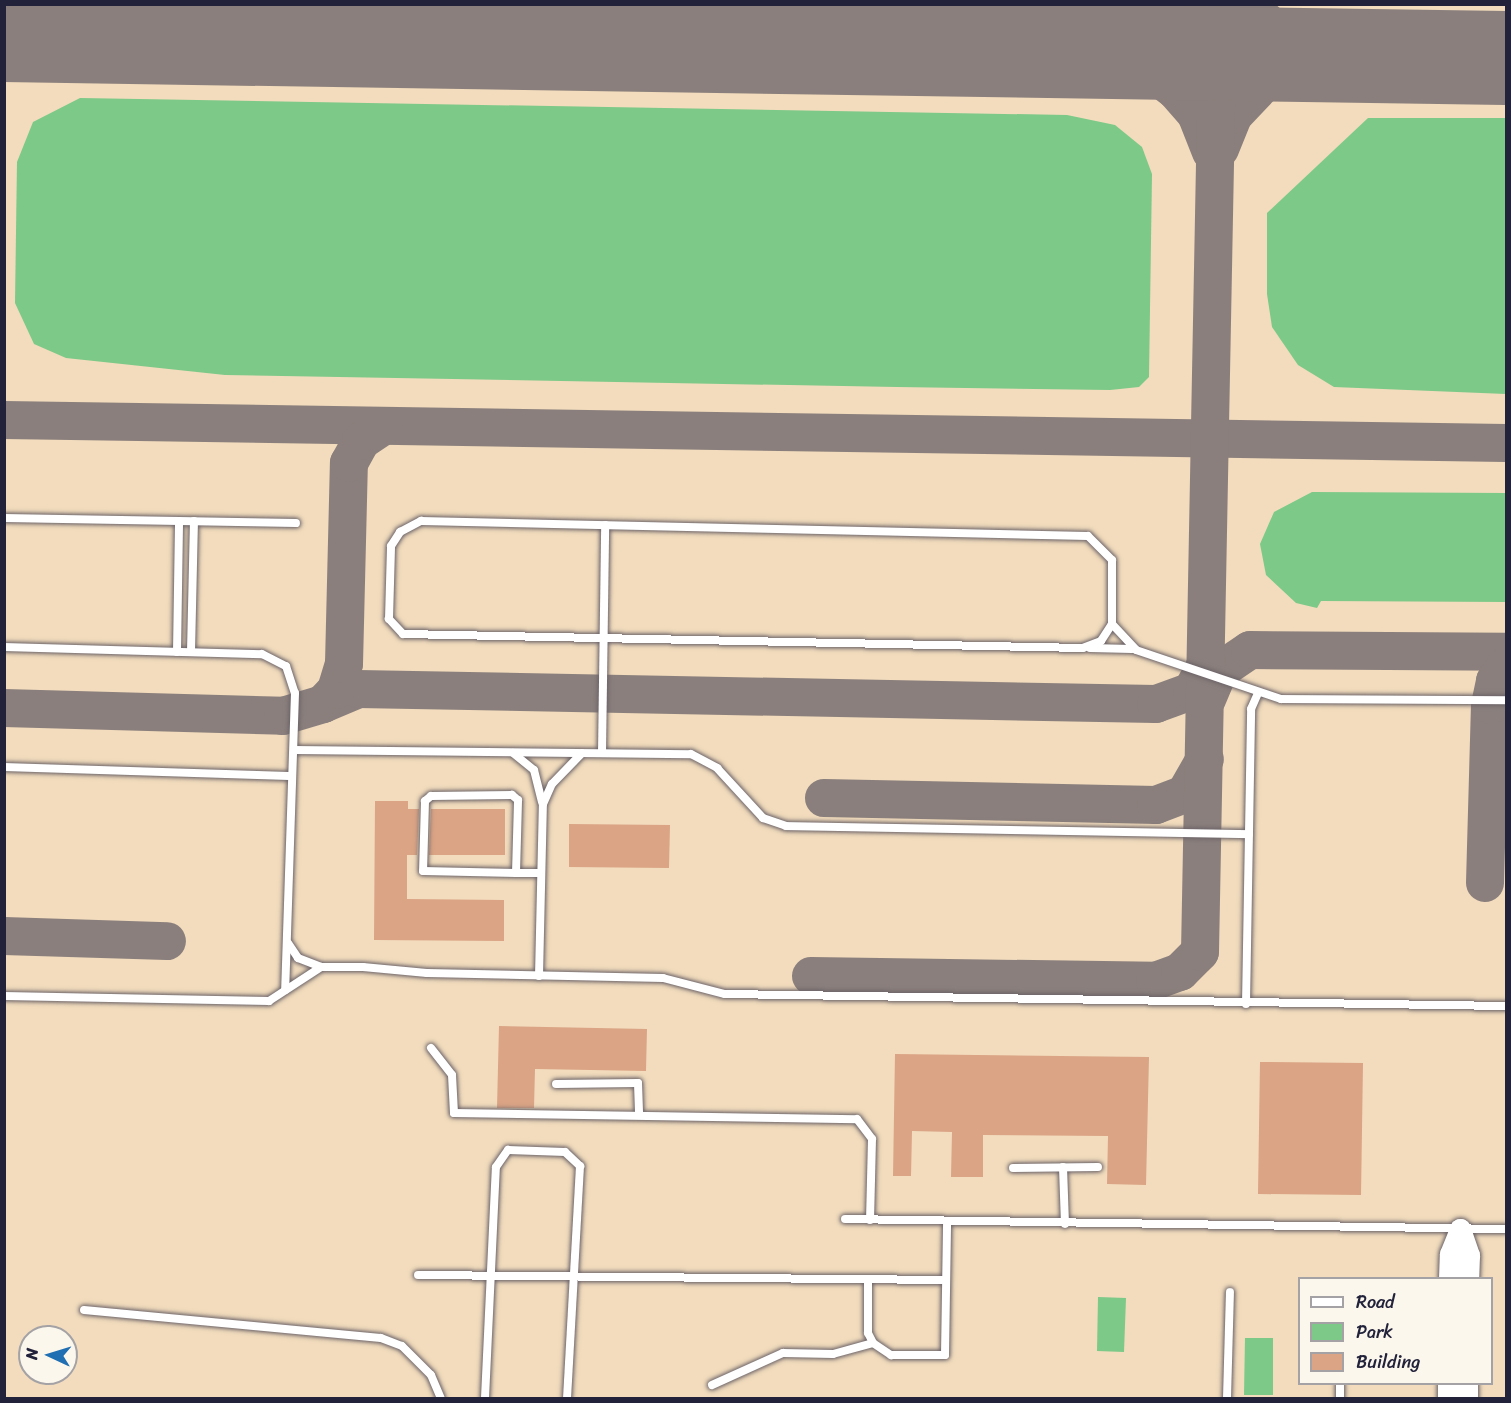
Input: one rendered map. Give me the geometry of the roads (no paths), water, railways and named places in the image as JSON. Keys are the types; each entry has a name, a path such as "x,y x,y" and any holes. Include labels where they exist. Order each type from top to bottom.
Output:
{"main road":[{"path":"1449,1277 1450,1254 1460,1229"},
{"path":"1460,1229 1469,1256 1468,1277"}],"lane":[{"path":"4,518 296,523"},
{"path":"177,652 179,521"},
{"path":"191,652 194,521"},
{"path":"1083,648 1101,641 1112,624 1112,560 1088,536 414,523 391,546 388,619 403,634 1136,650 1258,693 1294,700 1506,700"},
{"path":"602,753 605,525"},
{"path":"1112,624 1136,650"},
{"path":"4,647 262,654 279,660 293,683 294,750 288,776 285,990"},
{"path":"1246,1004 1251,709 1258,693"},
{"path":"294,750 602,753 704,758 763,818 786,826 1249,834"},
{"path":"511,752 534,770 543,804 539,976"},
{"path":"543,804 552,784 582,753"},
{"path":"4,767 288,776"},
{"path":"516,873 518,800 512,795 431,796 425,801 423,871 516,873 541,873"},
{"path":"286,937 298,958 321,967 539,976 663,978 725,994 1246,1004 1506,1006"},
{"path":"4,996 268,1001 321,967"},
{"path":"431,1048 452,1075 454,1113 857,1119 872,1139 870,1220"},
{"path":"556,1084 638,1083 639,1115"},
{"path":"485,1398 496,1167 508,1150 565,1152 580,1166 567,1398"},
{"path":"1063,1167 1065,1224"},
{"path":"1013,1168 1098,1167"},
{"path":"845,1219 947,1223 1506,1229"},
{"path":"868,1280 868,1333 873,1343 891,1355 945,1355 947,1223"},
{"path":"418,1275 946,1280"},
{"path":"1227,1398 1230,1292"},
{"path":"84,1310 381,1338 402,1346 430,1376 441,1398"},
{"path":"712,1385 783,1353 833,1354 873,1343"}]}
